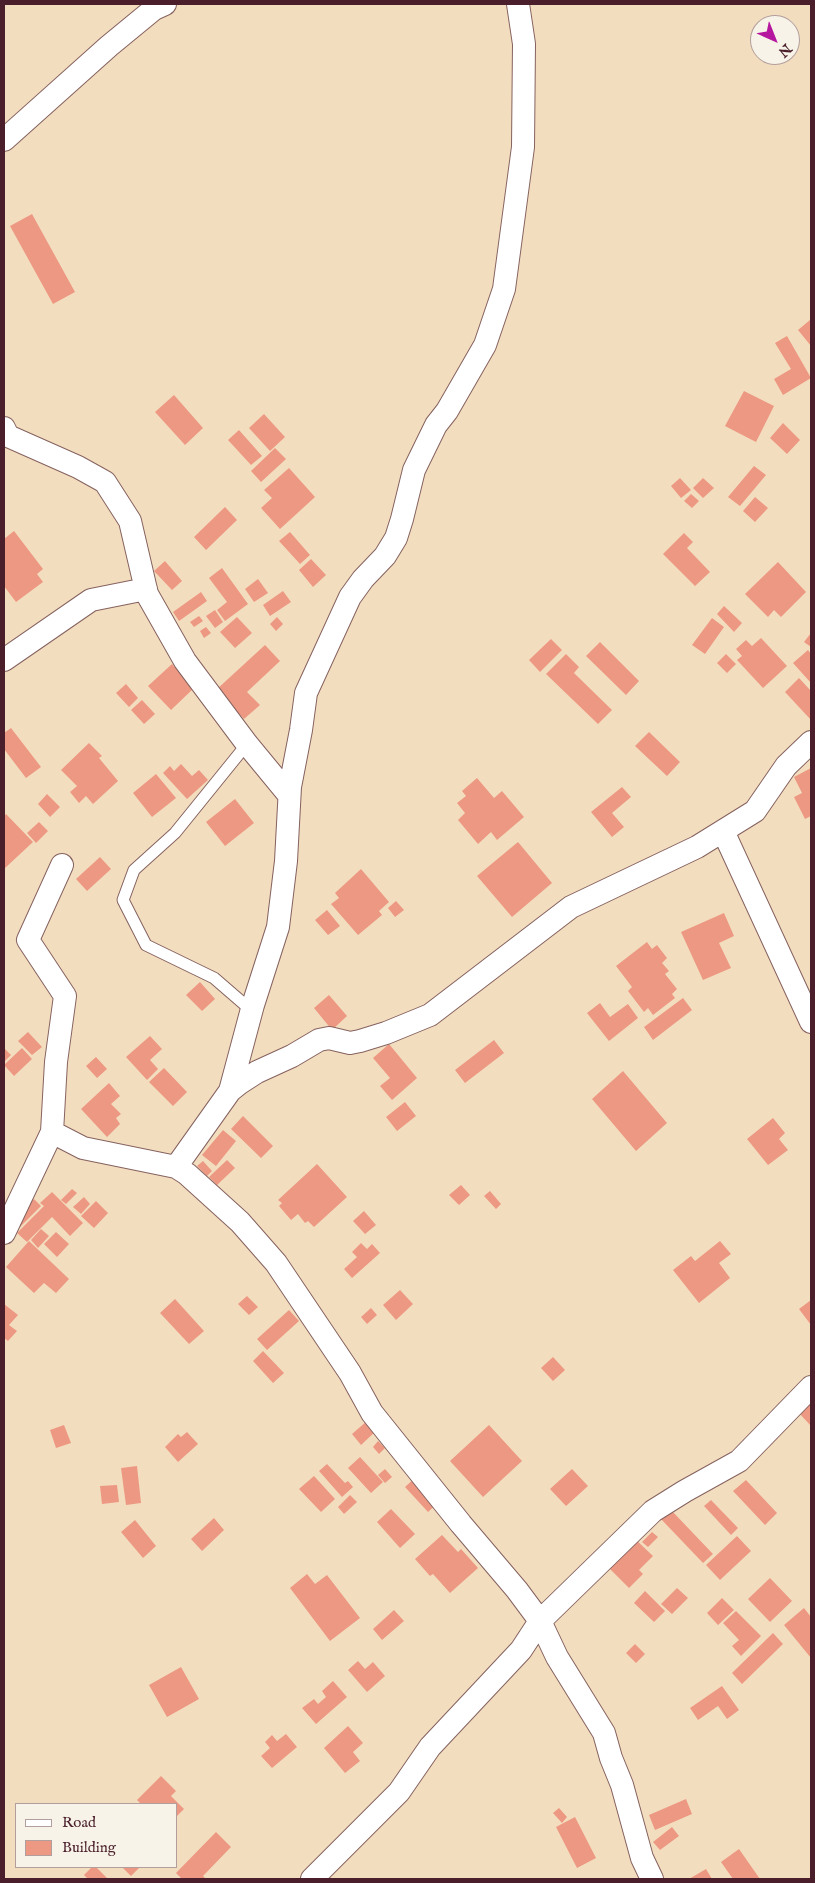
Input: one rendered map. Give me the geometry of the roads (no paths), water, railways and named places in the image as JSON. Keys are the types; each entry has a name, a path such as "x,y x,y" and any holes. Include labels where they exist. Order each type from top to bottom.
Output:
{"street":[{"path":"4,140 109,46 154,9 165,4"},
{"path":"230,1091 251,1010 278,927 286,861 289,795 306,693 350,597 362,579 385,556 396,538 414,470 436,425 447,411 485,345 504,289 523,147 524,44 518,4"},
{"path":"4,428 8,436 78,467 105,482 130,521 147,594 185,661 247,744 289,795"},
{"path":"4,660 91,600 146,589"},
{"path":"176,1167 230,1091 257,1072 292,1056 319,1040 329,1038 350,1043 360,1041 386,1033 430,1015 571,908 697,847 755,811 786,766 811,742"},
{"path":"723,831 811,1022"},
{"path":"4,1233 52,1132 56,1062 65,996 28,940 62,865"},
{"path":"52,1132 83,1148 176,1167 188,1174 240,1222 276,1263 350,1373 372,1413 540,1620 557,1657 604,1733 622,1785 642,1858 652,1879"},
{"path":"312,1879 399,1792 430,1748 521,1650 540,1620 653,1511 685,1490 739,1461 811,1387"}],"lane":[{"path":"247,744 175,833 134,870 123,900 146,945 214,978 251,1010"}]}
